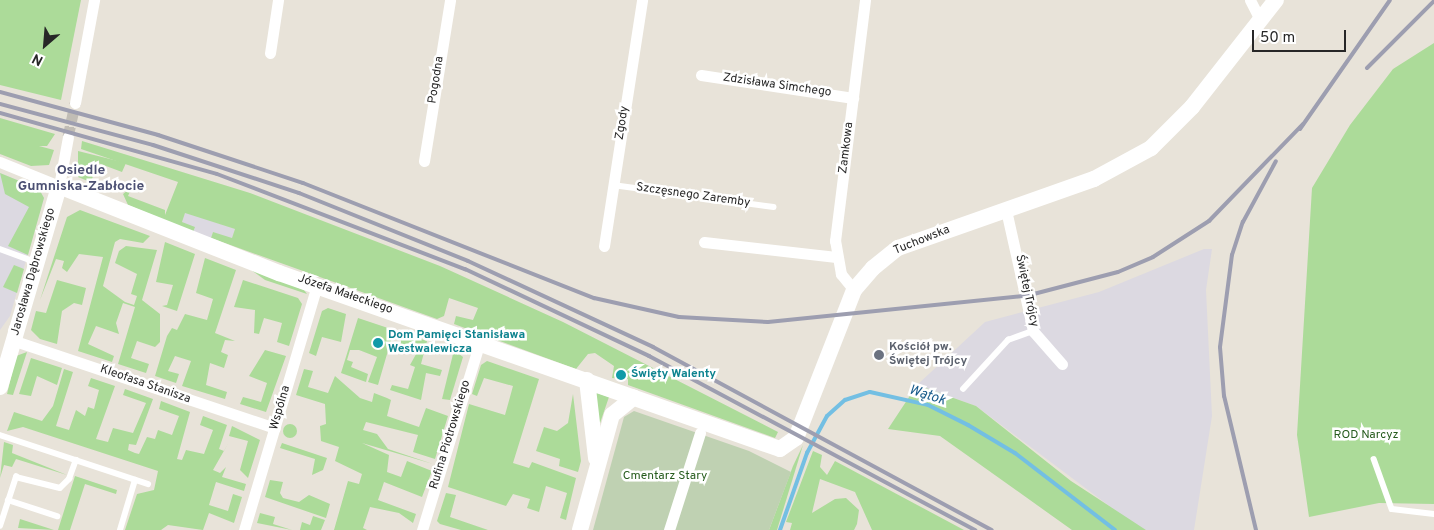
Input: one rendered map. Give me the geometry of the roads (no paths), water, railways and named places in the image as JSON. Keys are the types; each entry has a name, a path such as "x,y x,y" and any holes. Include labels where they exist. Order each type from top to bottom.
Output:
{"street":[{"path":"75,103 94,0"},
{"path":"270,53 278,0"},
{"name":"Pogodna","path":"424,160 450,0"},
{"name":"Zgody","path":"604,246 642,0"},
{"name":"Zamkowa","path":"854,290 841,274 836,257 865,0"},
{"path":"1250,0 1260,20"},
{"name":"Tuchowska","path":"634,397 764,447 789,445 810,409 854,290 898,248 1094,179 1151,148 1192,107 1276,0"},
{"name":"Zdzisława Simchego","path":"701,75 854,98"},
{"path":"0,162 59,186 68,137"},
{"name":"Jarosława Dąbrowskiego","path":"0,387 59,186"},
{"name":"Józefa Małeckiego","path":"59,186 317,285 634,397"},
{"name":"Świętej Trójcy","path":"1006,210 1033,331 1062,364"},
{"path":"704,242 836,257"},
{"name":"Wspólna","path":"244,530 317,285"},
{"name":"Kleofasa Stanisza","path":"15,341 275,428"},
{"name":"Rufina Piotrowskiego","path":"422,530 480,341"},
{"path":"587,380 597,466"},
{"path":"580,530 612,415 634,397"},
{"path":"669,530 700,433"}],"lane":[{"name":"Szczęsnego Zaremby","path":"613,185 774,207"},
{"path":"0,249 37,263"},
{"path":"963,389 1008,340 1033,331"},
{"path":"0,435 148,484"},
{"path":"1374,459 1392,509 1434,514"},
{"path":"0,526 8,500 20,476 64,487 76,460"},
{"path":"120,530 135,480"},
{"path":"8,500 57,516"}],"waterway":[{"name":"Wątok","path":"780,530 807,453 827,416 845,400 870,392 928,405 968,425 1015,453 1115,530"}],"tunnel":[{"path":"68,137 75,103"}],"railway":[{"path":"1300,129 1390,0"},
{"path":"1367,68 1434,1"},
{"path":"0,92 158,135 303,183 594,298 679,317 768,322 1026,296 1118,272 1153,257 1209,221 1303,124"},
{"path":"0,104 153,145 299,193 468,261 653,347 992,530"},
{"path":"0,113 217,174 465,269 649,356 975,530"},
{"path":"1256,530 1224,396 1220,347 1232,255 1243,222 1276,161"}],"place":[{"name":"Dom Pamięci Stanisława Westwalewicza","path":"378,343"},
{"name":"Kościół pw. Świętej Trójcy","path":"879,355"},
{"name":"Święty Walenty","path":"621,375"}],"district":[{"name":"Osiedle Gumniska-Zabłocie","path":"81,180"}],"park label":[{"name":"ROD Narcyz","path":"1366,436"},
{"name":"Cmentarz Stary","path":"665,477"}]}
